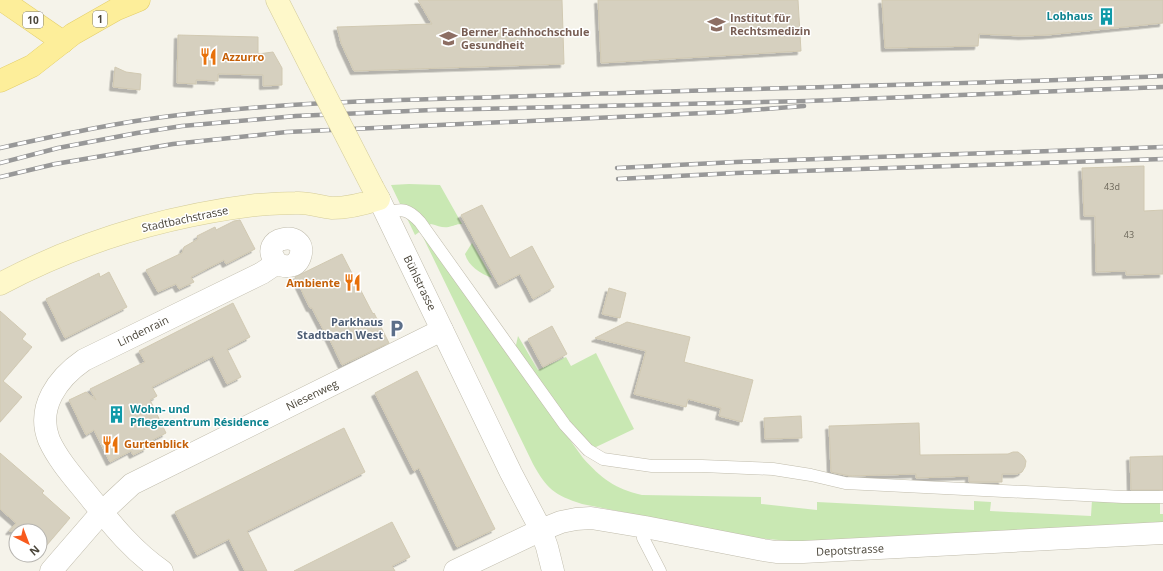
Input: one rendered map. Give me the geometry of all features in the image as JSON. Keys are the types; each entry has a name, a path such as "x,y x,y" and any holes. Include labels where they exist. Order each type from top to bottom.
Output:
{"main road":[{"name":"10","path":"2,0 63,42"},
{"name":"1","path":"0,81 32,66 73,34 103,17 139,0"},
{"name":"Bühlstrasse","path":"277,0 380,201"},
{"name":"Stadtbachstrasse","path":"0,284 42,263 107,238 164,222 212,212 258,205 297,202 331,208 380,201"}],"street":[{"name":"Bühlstrasse","path":"380,201 511,473 541,530 553,571"},
{"name":"Lindenrain","path":"102,512 62,462 50,440 46,419 48,406 52,393 61,380 72,368 84,360 262,273 276,263"},
{"name":"Niesenweg","path":"51,571 102,512 132,484 442,330"},
{"path":"102,512 137,551 151,564 162,571"},
{"name":"Depotstrasse","path":"455,571 561,522 591,518 644,527 778,562 803,552 1163,533"}],"lane":[{"path":"380,201 415,216 565,425 588,450 603,459 652,466 702,466 773,469 811,475 845,483 1123,497 1163,497"},
{"path":"644,527 643,538 660,571"}],"green space":[{"path":"391,185 440,185 462,224 442,227 431,224 415,235"},
{"path":"422,235 583,458 602,477 624,490 642,495 761,497 761,504 817,510 817,502 974,510 974,501 991,502 990,511 1091,516 1092,500 1160,501 1160,514 1163,514 1163,522 801,542 755,538 572,501 552,490 543,480 533,464"},
{"path":"472,243 492,278 476,269 469,262 465,254"},
{"path":"518,336 538,370 566,357 571,366 596,353 634,429 596,447 586,447 514,354"}],"building":[{"name":"Berner Fachhochschule Gesundheit","path":"418,0 562,0 564,64 354,71 341,43 337,27 432,24"},
{"path":"598,0 798,0 801,51 601,63"},
{"path":"882,0 1163,0 1163,23 1047,35 1022,36 979,34 978,46 885,48"},
{"path":"178,35 258,37 258,54 273,52 282,68 282,85 263,86 263,75 218,74 218,81 196,80 196,84 177,83"},
{"path":"115,67 126,72 141,74 140,90 113,87"},
{"path":"1144,166 1144,211 1163,210 1163,274 1126,275 1126,271 1096,272 1095,216 1084,216 1082,168"},
{"path":"482,205 510,258 532,246 554,287 533,299 520,274 499,285 461,215"},
{"path":"240,220 255,249 226,264 224,260 191,277 194,282 179,289 176,284 158,292 146,270 182,253 184,247 198,239 197,236 215,227 216,230 234,221"},
{"path":"342,254 389,343 342,365 328,336 327,337 312,308 310,308 295,277"},
{"path":"109,272 127,307 65,338 46,299 99,273 100,277"},
{"path":"609,288 626,293 620,318 602,314"},
{"path":"233,303 250,337 227,349 241,377 227,384 213,356 152,387 157,396 150,400 166,433 145,444 147,448 133,455 131,451 110,462 94,430 86,435 69,400 86,392 96,400 90,389 145,362 139,351"},
{"path":"0,311 26,334 22,339 32,347 3,381 22,397 0,422"},
{"path":"627,322 690,337 684,362 753,380 742,422 719,416 721,408 688,399 686,407 634,394 646,351 595,338"},
{"path":"552,326 567,354 543,367 528,339"},
{"path":"417,371 495,529 457,547 419,468 414,471 375,393"},
{"path":"801,416 802,438 765,439 764,418"},
{"path":"919,423 920,455 1008,454 1018,452 1026,461 1025,467 1022,472 1017,474 1002,474 1002,482 969,482 969,476 916,478 916,474 850,476 831,472 829,426"},
{"path":"344,428 365,472 247,531 267,571 245,571 229,539 197,555 175,512"},
{"path":"0,453 44,491 42,493 70,518 48,544 48,523 16,523 0,509"},
{"path":"1163,456 1163,490 1131,490 1130,457"},
{"path":"392,522 410,557 392,566 395,571 294,571"}],"railway":[{"path":"0,148 134,121 223,110 310,104 1163,76"},
{"path":"0,163 58,148 137,133 182,126 296,116 432,110 807,101 1163,87"},
{"path":"0,177 55,164 173,144 287,132 726,112 804,106"},
{"path":"617,168 736,162 1163,147"},
{"path":"618,179 736,173 1163,159"}],"place":[{"name":"Lobhaus","path":"1106,16"},
{"name":"Institut für Rechtsmedizin","path":"717,24"},
{"name":"Berner Fachhochschule Gesundheit","path":"448,38"},
{"name":"Azzurro","path":"209,57"},
{"name":"Ambiente","path":"353,283"},
{"name":"Parkhaus Stadtbach West","path":"396,328"},
{"name":"Wohn- und Pflegezentrum Résidence","path":"117,415"},
{"name":"Gurtenblick","path":"111,444"}]}
